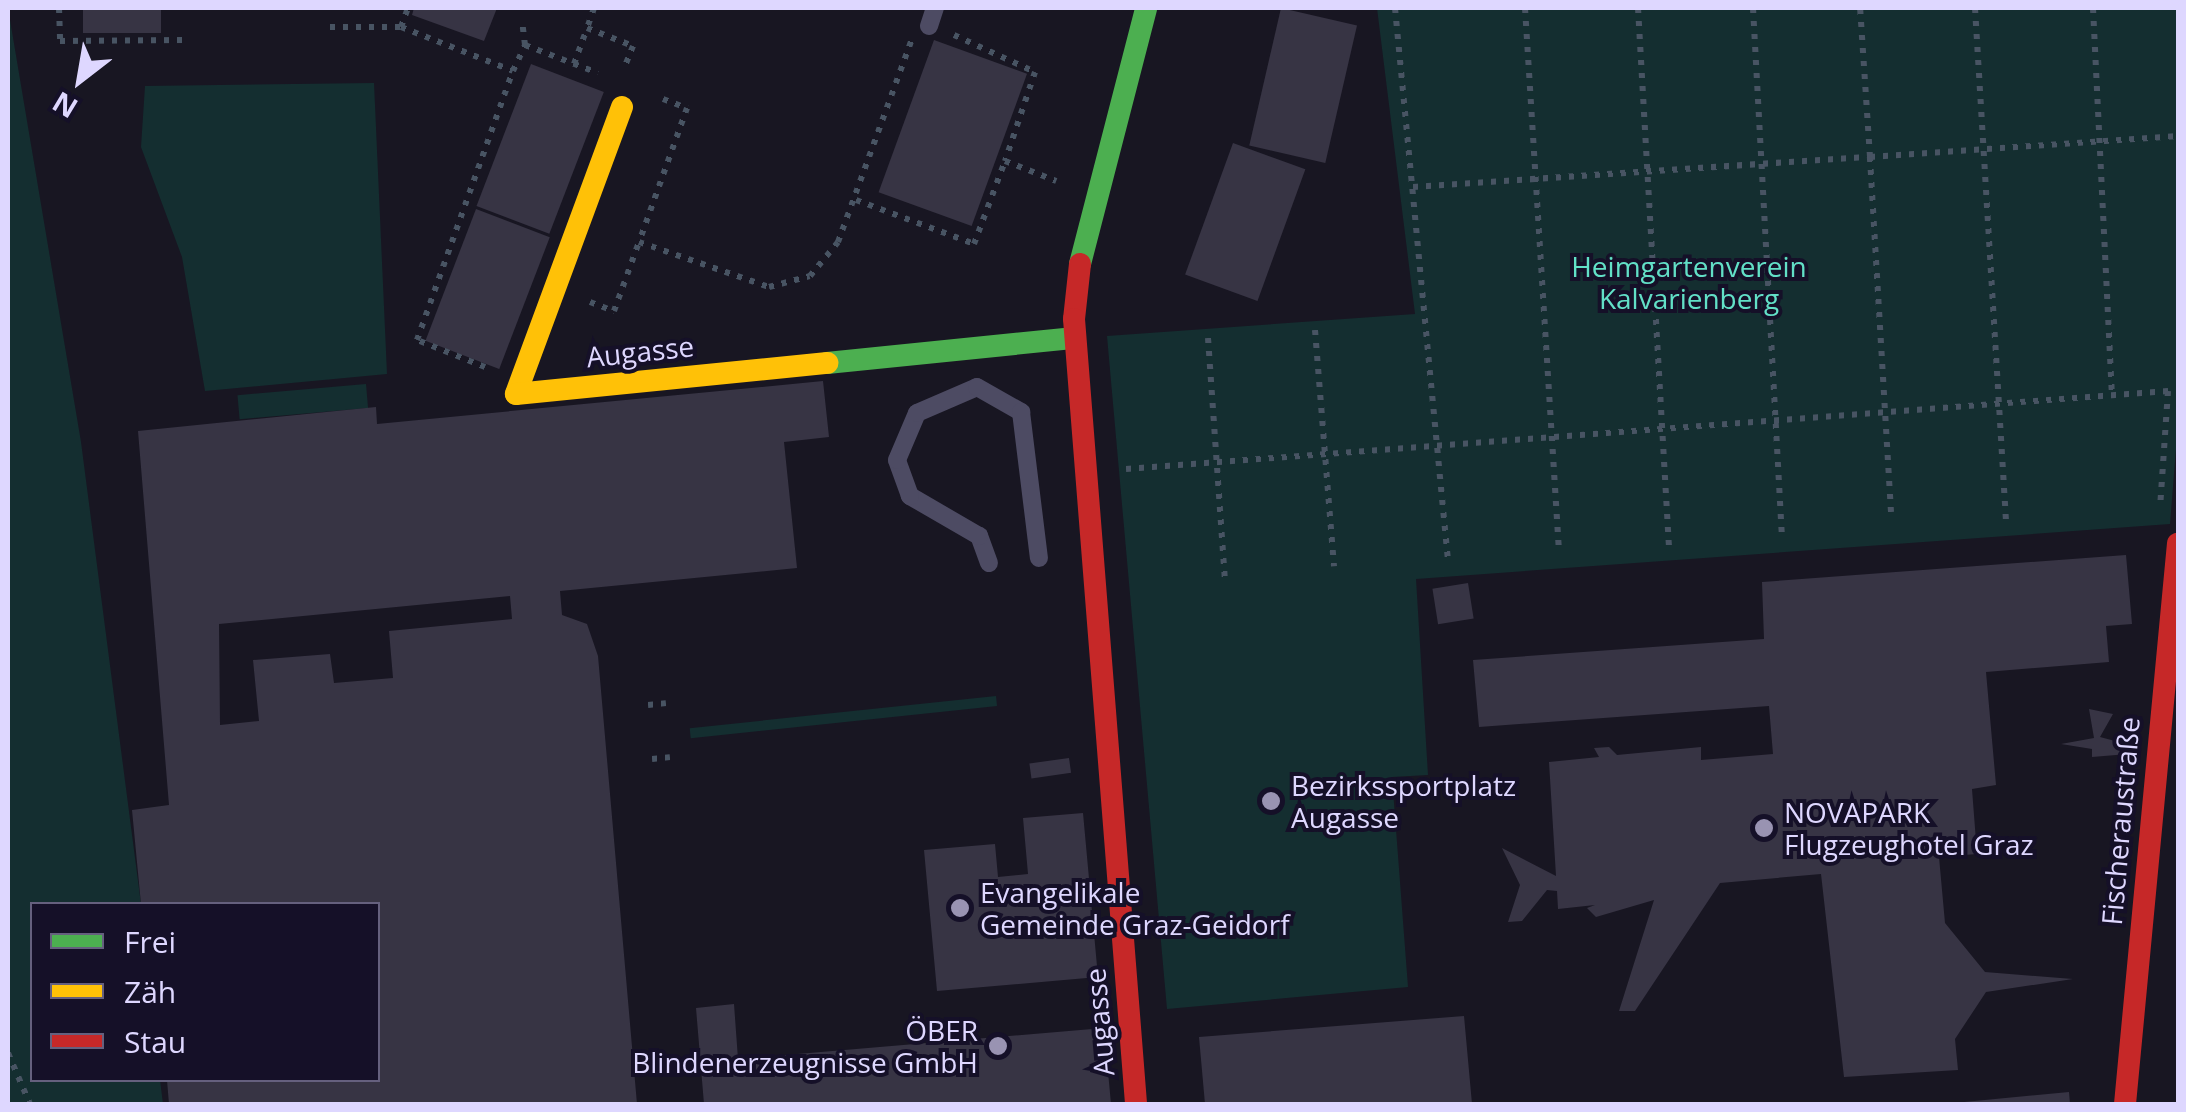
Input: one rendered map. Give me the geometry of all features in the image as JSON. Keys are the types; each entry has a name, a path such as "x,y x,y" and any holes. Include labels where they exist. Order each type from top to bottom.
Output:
{"street":[{"name":"Augasse","path":"1136,1104 1075,338 1082,246 1146,8"},
{"path":"521,381 622,107"},
{"name":"Augasse","path":"521,381 516,394 1075,338"},
{"name":"Fischeraustraße","path":"2125,1104 2178,543"}],"lane":[{"path":"989,563 979,536 910,496 897,460 918,414 978,387 1021,412 1039,558"}],"path":[{"path":"59,8 60,40 184,40"},
{"path":"401,28 408,8"},
{"path":"574,64 594,8"},
{"path":"1395,8 1448,560"},
{"path":"1524,8 1560,552"},
{"path":"1638,8 1669,548"},
{"path":"1753,8 1782,538"},
{"path":"1860,8 1892,512"},
{"path":"1975,8 2006,520"},
{"path":"2092,8 2112,395"},
{"path":"639,242 769,287 810,276 838,242 856,200 914,31 932,16 1026,60 1035,72 974,244 856,200"},
{"path":"521,381 418,340 512,71 525,45 522,22"},
{"path":"330,27 401,28 512,71"},
{"path":"525,45 618,81 633,46 587,28"},
{"path":"555,289 614,311 687,108 653,95"},
{"path":"1414,187 2178,136"},
{"path":"1005,161 1063,184"},
{"path":"1315,330 1334,566"},
{"path":"1208,338 1225,579"},
{"path":"1113,470 2168,391 2160,510 2171,510"},
{"path":"648,704 666,703"},
{"path":"652,759 670,757"},
{"path":"8,1054 30,1104"}],"green space":[{"path":"8,8 81,442 141,902 30,902 30,1082 160,1082 163,1104 8,1104"},
{"name":"Heimgartenverein Kalvarienberg","path":"1377,8 2178,8 2178,424 2170,524 1416,579 1428,775 1392,777 1408,987 1167,1009 1107,336 1415,314"},
{"path":"374,83 387,374 205,391 182,257 141,147 145,86"},
{"path":"366,384 368,408 240,419 237,395"},
{"path":"996,696 997,706 691,738 690,728"}],"building":[{"path":"83,8 161,8 161,33 83,33"},
{"path":"414,8 497,8 484,41 412,15"},
{"path":"1281,8 1357,26 1325,163 1249,145"},
{"path":"934,40 1027,74 972,226 879,192"},
{"path":"531,64 604,92 549,234 477,206"},
{"path":"1233,143 1305,169 1257,301 1185,275"},
{"path":"476,209 550,237 499,369 425,341"},
{"path":"823,381 829,437 784,442 797,568 560,591 562,615 587,624 598,656 637,1104 169,1104 167,1082 380,1082 380,902 141,902 132,810 169,805 138,431 376,407 377,424","holes":["510,596 512,619 389,631 393,678 334,683 330,654 253,660 259,721 220,725 219,624"]},
{"name":"NOVAPARK Flugzeughotel Graz","path":"2126,555 2132,624 2106,626 2109,662 1986,672 1996,785 1972,789 1977,854 1939,857 1945,923 1985,972 2073,979 1986,992 1955,1039 1958,1070 1844,1077 1821,874 1720,883 1635,1011 1619,1011 1654,900 1596,917 1587,908 1595,905 1558,909 1557,891 1547,890 1522,921 1508,922 1520,885 1502,848 1556,876 1549,762 1599,757 1594,748 1609,747 1617,755 1701,747 1701,760 1773,754 1769,706 1479,727 1473,660 1764,639 1762,582"},
{"path":"1468,583 1474,619 1438,624 1432,589"},
{"path":"2089,709 2113,714 2100,737 2130,745 2128,754 2092,757 2092,749 2061,744 2094,738"},
{"path":"1069,758 1071,773 1031,778 1029,764"},
{"path":"1083,813 1098,977 937,991 924,850 995,844 998,877 1028,874 1023,818"},
{"name":"ÖBER Blindenerzeugnisse GmbH","path":"734,1004 738,1059 1104,1028 1111,1104 704,1104 696,1008"},
{"path":"1464,1016 1472,1104 1205,1104 1199,1037"},
{"path":"2069,1092 2070,1104 1964,1104 1964,1102"}],"traffic: fast":[{"path":"1080,264 1146,8"},
{"path":"827,363 1075,338"}],"traffic: slow":[{"path":"622,107 516,394 827,363"}],"traffic: jam":[{"path":"1080,264 1074,319 1136,1104"},
{"path":"2125,1104 2178,543"}],"place":[{"name":"Bezirkssportplatz Augasse","path":"1271,801"},
{"name":"NOVAPARK Flugzeughotel Graz","path":"1764,828"},
{"name":"Evangelikale Gemeinde Graz-Geidorf","path":"960,908"},
{"name":"ÖBER Blindenerzeugnisse GmbH","path":"998,1046"}]}
